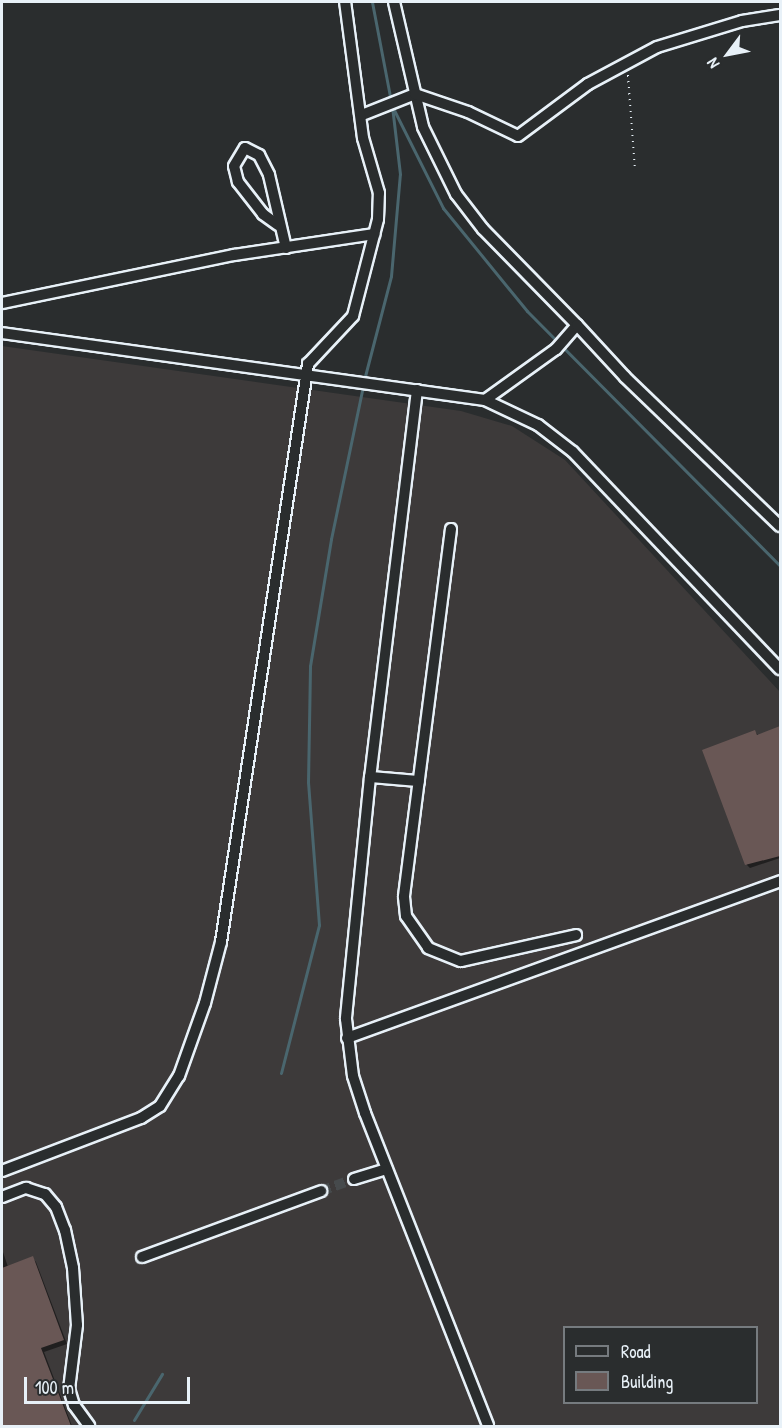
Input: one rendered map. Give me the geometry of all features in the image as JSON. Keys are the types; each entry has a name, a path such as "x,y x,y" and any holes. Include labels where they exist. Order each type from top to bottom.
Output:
{"street":[{"path":"2,1171 148,1114 168,1096 186,1060 221,942 311,359 353,316 374,234 379,194 363,138 362,115 345,2"},
{"path":"394,2 428,139 468,212 624,377 780,526"},
{"path":"362,115 416,94 468,111 508,135 518,136 588,84 627,62 680,39 780,15"},
{"path":"278,225 262,214 238,182 234,166 245,148 259,155 269,175 278,225 286,248"},
{"path":"2,303 286,248 374,234"},
{"path":"485,400 556,349 577,325"},
{"path":"2,333 485,400 538,425 573,452 780,669"},
{"path":"417,390 347,986 347,1038 356,1085 488,1426"},
{"path":"450,529 404,897 406,916 422,942 444,957 461,961 576,935"},
{"path":"370,777 418,781"},
{"path":"347,1038 780,881"},
{"path":"354,1179 387,1169"},
{"path":"2,1197 26,1188 45,1194 56,1208 65,1230 73,1268 77,1325 69,1389 74,1405 89,1426"},
{"path":"142,1257 321,1191"}],"path":[{"path":"627,62 635,170"}],"shaded area":[{"path":"2,346 461,411 512,426 565,460 780,692 780,1426 2,1426"}],"building":[{"path":"780,726 780,856 745,865 702,750 755,730 757,735"},
{"path":"33,1256 64,1340 41,1348 71,1426 2,1426 2,1268"}],"waterway":[{"path":"372,2 391,102"},
{"path":"364,380 391,276 400,174 392,106"},
{"path":"393,108 443,208 527,311 780,566"},
{"path":"281,1073 319,925 308,782 310,666 331,539 363,386"},
{"path":"134,1420 162,1374"}],"tunnel":[{"path":"321,1191 354,1179"}]}
